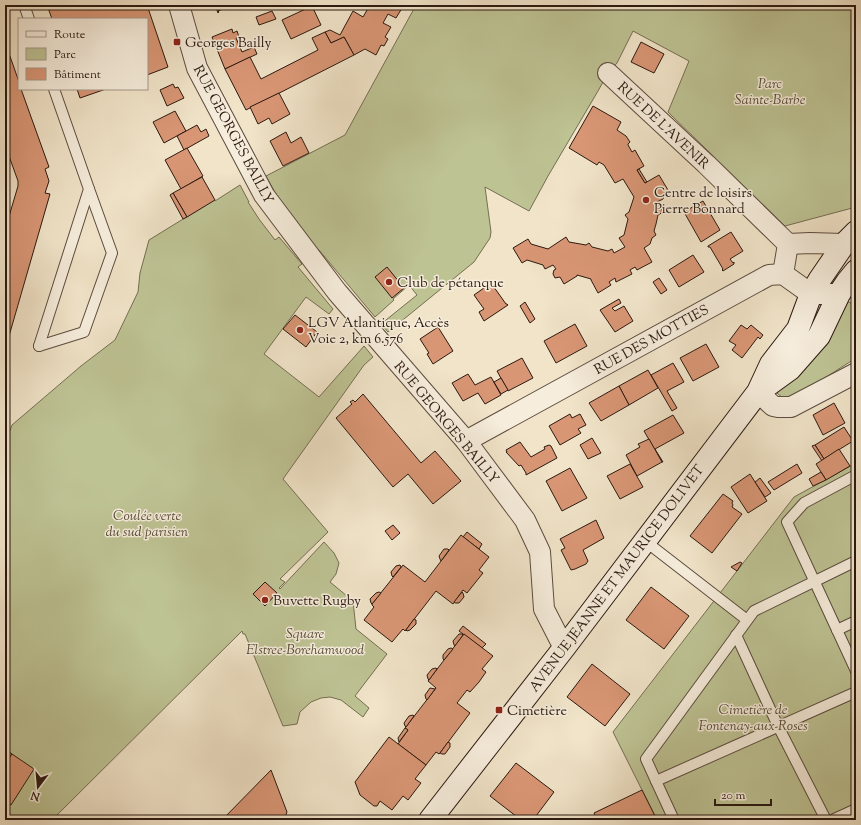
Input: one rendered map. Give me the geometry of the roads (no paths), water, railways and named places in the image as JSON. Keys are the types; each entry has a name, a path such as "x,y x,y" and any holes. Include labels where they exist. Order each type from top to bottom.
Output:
{"main road":[{"name":"AVENUE JEANNE ET MAURICE DOLIVET","path":"430,820 564,648 758,392 772,364 798,329 811,294 850,238"},
{"name":"AVENUE JEANNE ET MAURICE DOLIVET","path":"758,392 790,369 819,336 839,294 846,282 856,271"}],"street":[{"name":"RUE GEORGES BAILLY","path":"179,5 196,68 264,195 337,292 466,441 525,520 540,552 544,609 564,648"},
{"name":"RUE DE L'AVENIR","path":"608,73 706,164 788,244"},
{"path":"839,294 811,294 783,274 788,244 850,238"},
{"name":"RUE DES MOTTIES","path":"466,441 769,275 783,274"},
{"path":"758,392 773,406 791,407 855,375"}],"lane":[{"path":"24,5 29,18"},
{"path":"54,90 112,253 84,332 39,346 89,189"},
{"path":"856,475 804,503 787,522 856,671"},
{"path":"645,541 747,620"},
{"path":"674,820 646,759 754,611 856,561"},
{"path":"837,630 856,621"},
{"path":"736,635 778,726 826,820"},
{"path":"656,781 856,692"},
{"path":"832,820 856,809"}],"place":[{"name":"Georges Bailly","path":"177,42"},
{"name":"Centre de loisirs Pierre Bonnard","path":"646,200"},
{"name":"Club de pétanque","path":"389,282"},
{"name":"LGV Atlantique, Accès Voie 2, km 6.576","path":"300,330"},
{"name":"Buvette Rugby","path":"265,600"},
{"name":"Cimetière","path":"499,710"}],"park label":[{"name":"Parc Sainte-Barbe","path":"770,92"},
{"name":"Coulée verte du sud parisien","path":"147,524"},
{"name":"Square Elstree-Borehamwood","path":"305,642"},
{"name":"Cimetière de Fontenay-aux-Roses","path":"753,718"}]}
